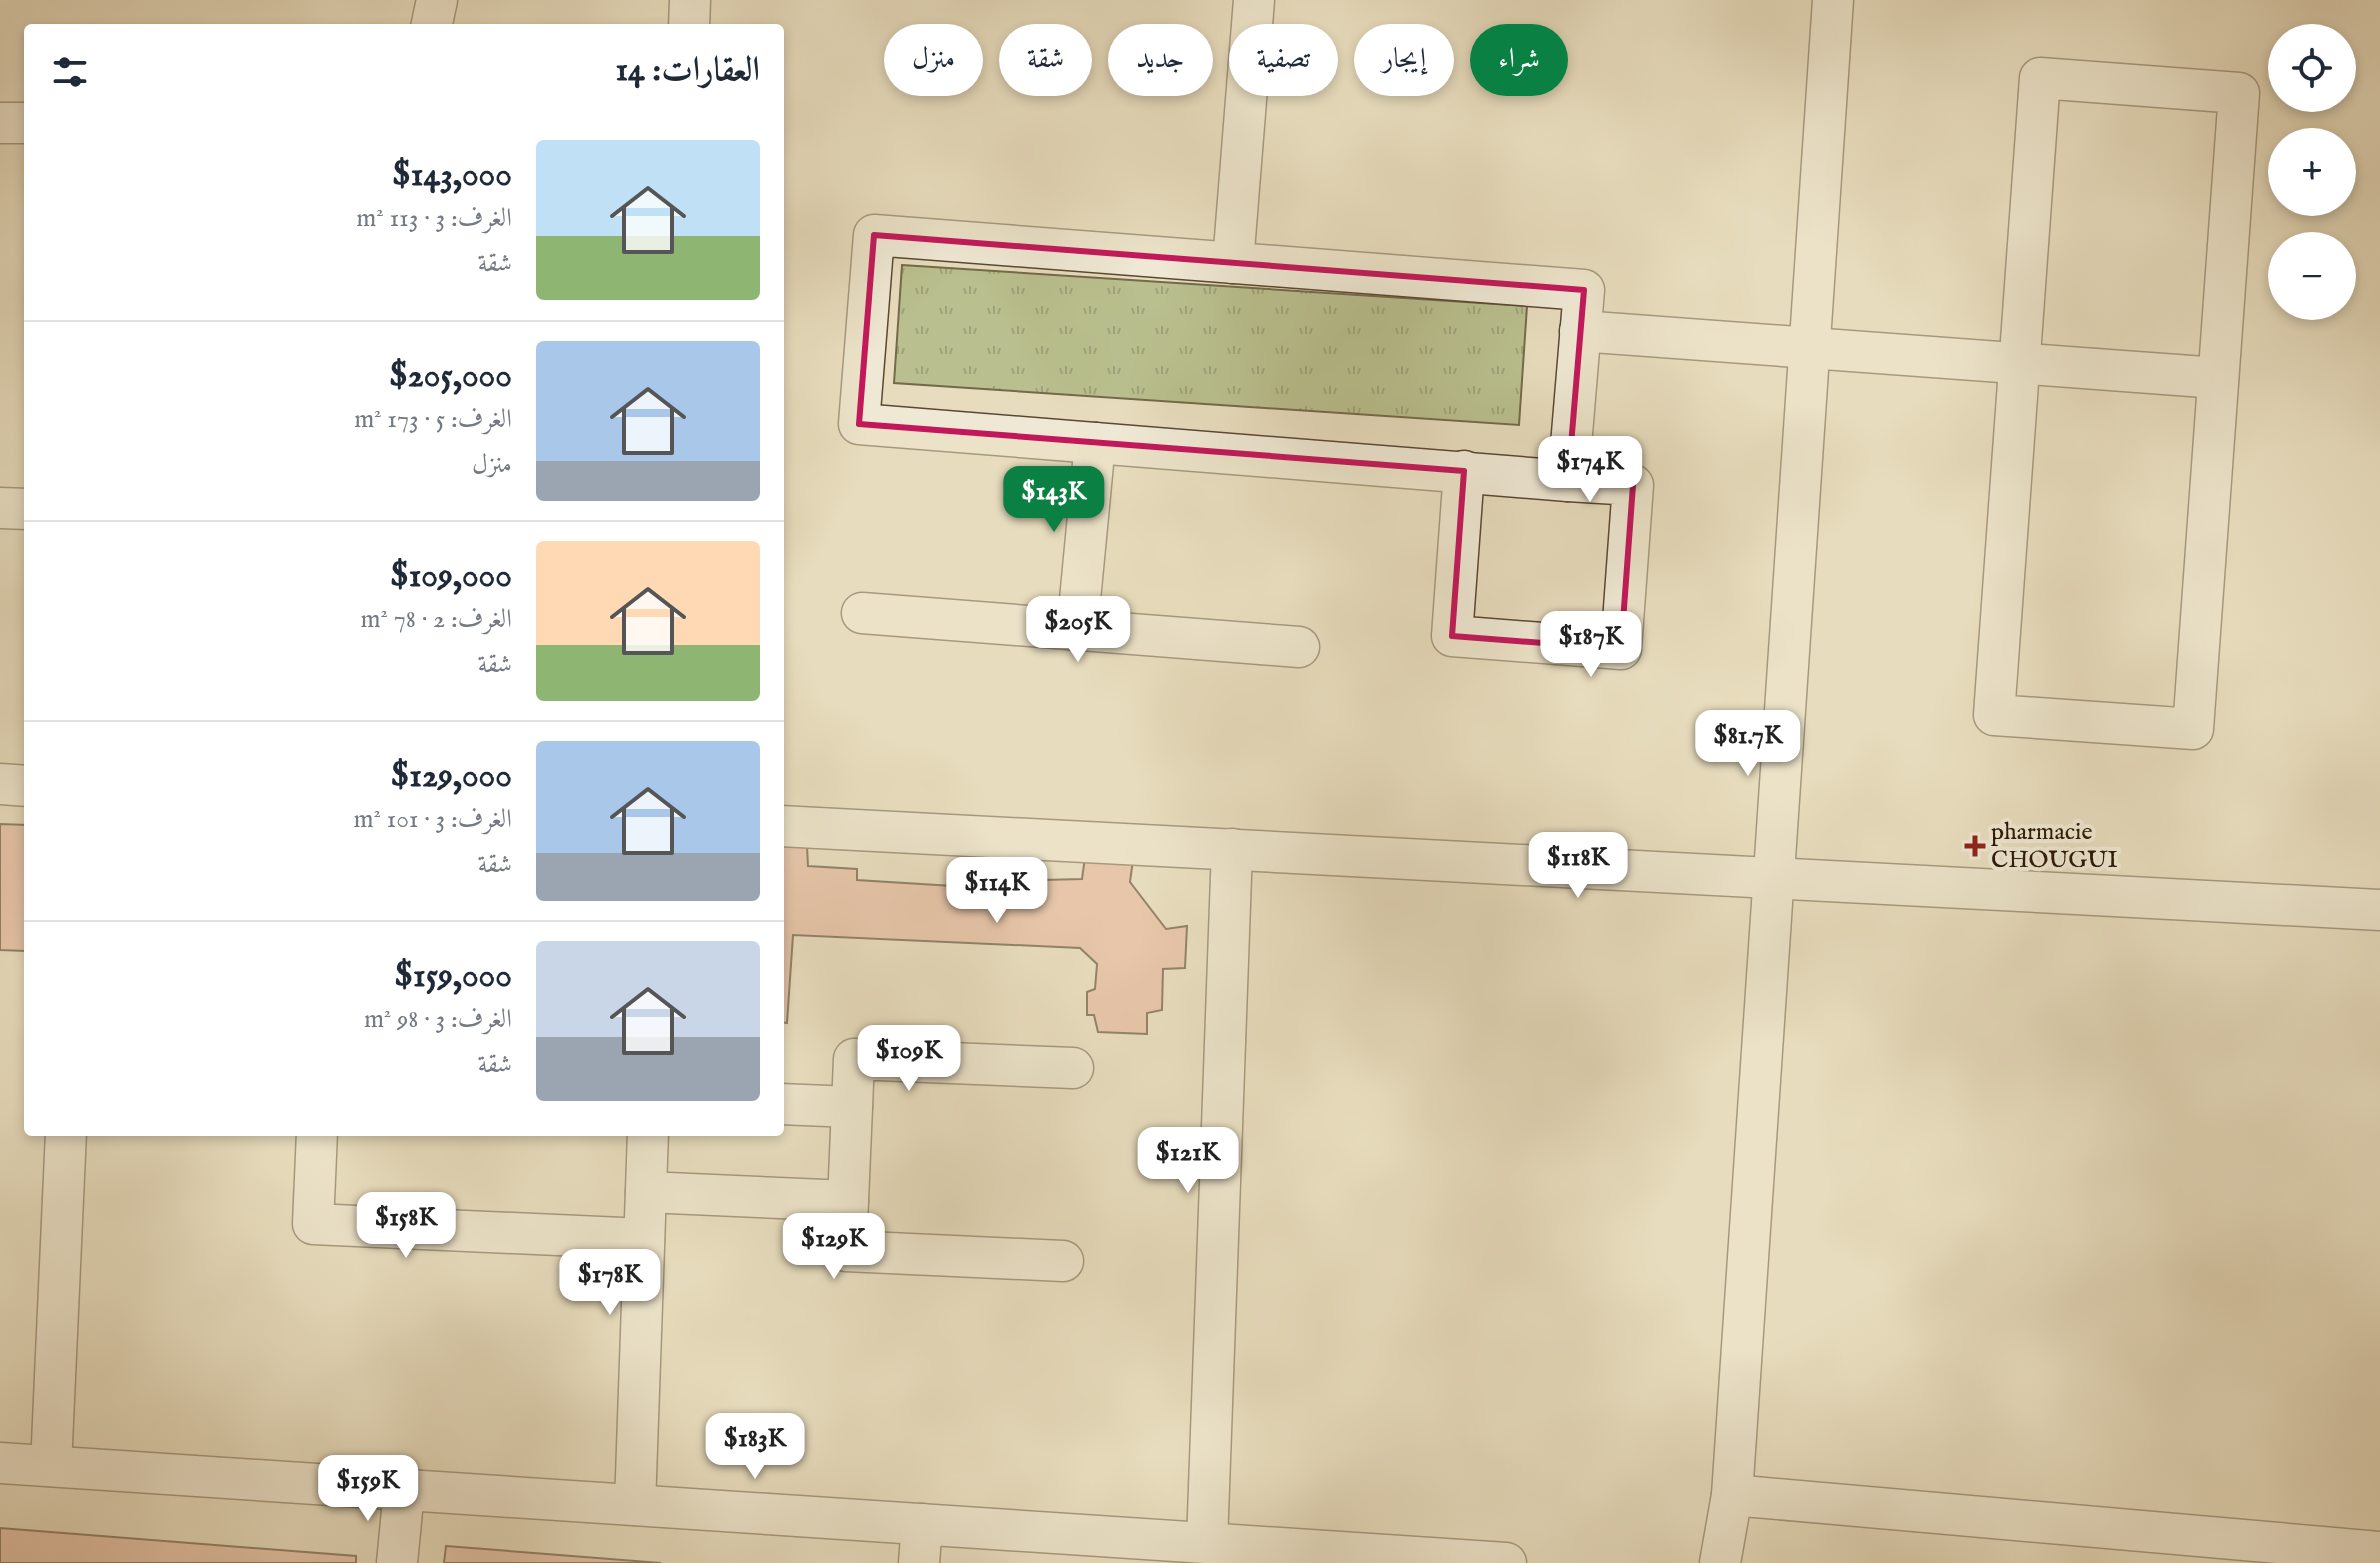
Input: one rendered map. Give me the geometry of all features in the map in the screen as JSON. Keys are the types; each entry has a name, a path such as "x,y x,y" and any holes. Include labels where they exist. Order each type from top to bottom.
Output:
{"street":[{"path":"432,24 437,0"},
{"path":"689,24 690,0"},
{"path":"1233,263 1254,0"},
{"path":"1720,1563 1732,1495 1833,0"},
{"path":"2040,78 2239,93 2218,378 2193,729 1994,715 2040,78"},
{"path":"0,123 24,123"},
{"path":"1464,471 1452,636 1621,649 1633,485 1568,481 1464,471 859,424 874,235 1584,290 1568,481"},
{"path":"1580,331 2218,378"},
{"path":"1077,631 1095,443"},
{"path":"0,508 24,509"},
{"path":"862,613 1299,647"},
{"path":"0,784 24,786"},
{"path":"784,826 2380,910"},
{"path":"1207,1543 1232,849"},
{"path":"1063,1261 846,1251 854,1059 1073,1068"},
{"path":"784,1104 852,1107"},
{"path":"51,1466 66,1136"},
{"path":"317,1136 313,1224 644,1239"},
{"path":"635,1505 648,1136"},
{"path":"646,1192 848,1201"},
{"path":"0,1463 1438,1561 1506,1563"},
{"path":"397,1563 404,1490"},
{"path":"1732,1495 2380,1552"},
{"path":"919,1563 922,1524"}],"highlighted area":[{"path":"874,235 1584,290 1568,481 1633,485 1621,649 1452,636 1464,471 859,424"}],"green space":[{"path":"902,265 1527,306 1519,425 894,383"}],"building":[{"path":"0,824 24,825 24,951 0,950"},
{"path":"784,845 807,846 808,866 857,869 857,880 1036,891 1042,880 1082,879 1085,857 1133,860 1130,882 1166,929 1187,926 1185,968 1163,969 1162,1010 1147,1013 1147,1034 1098,1032 1094,1015 1087,1015 1087,992 1095,989 1097,964 1080,948 793,935 787,1023 784,1023"},
{"path":"0,1528 356,1556 356,1563 0,1563"},
{"path":"446,1546 661,1563 444,1563"}],"place":[{"name":"pharmacie CHOUGUI","path":"1975,846"}]}
